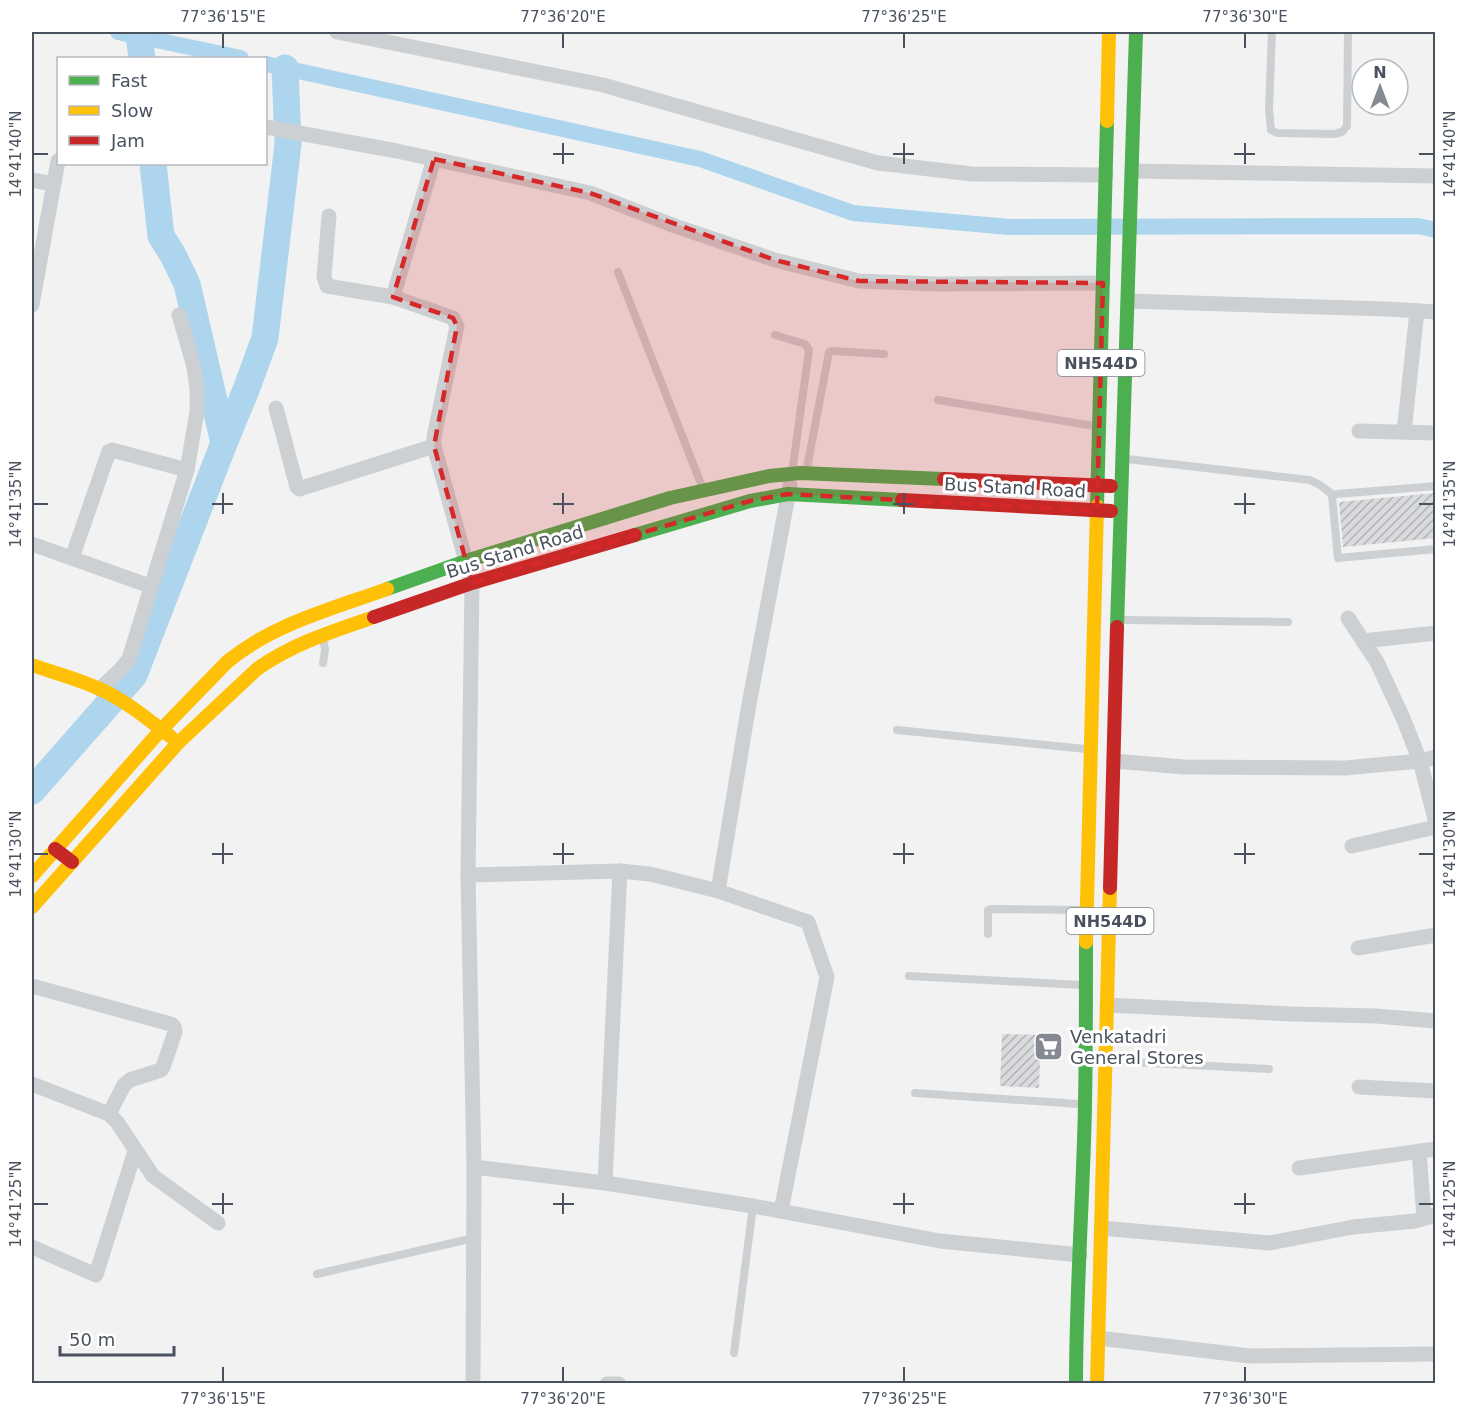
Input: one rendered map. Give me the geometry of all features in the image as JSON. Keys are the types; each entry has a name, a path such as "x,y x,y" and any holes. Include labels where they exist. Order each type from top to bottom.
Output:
{"main road":[{"name":"NH544D","path":"1076,1383 1076,1322 1085,1104 1086,910 1109,32"},
{"name":"NH544D","path":"1097,1383 1121,486 1136,32"},
{"name":"Bus Stand Road","path":"32,876 161,729 239,652 278,629 466,561 670,498 799,473 1121,486"},
{"name":"Bus Stand Road","path":"32,908 178,743 257,669 290,649 323,634 472,583 750,501 788,494 1121,511"},
{"path":"32,665 103,691 125,703 178,743"},
{"path":"55,849 72,862"}],"street":[{"path":"337,32 603,85 878,163 972,174 1106,183"},
{"path":"267,127 434,159 590,194 775,260 859,281 937,284 1103,283"},
{"path":"393,297 434,159"},
{"path":"32,305 57,165"},
{"path":"1132,171 1436,176"},
{"path":"32,180 54,184"},
{"path":"329,216 324,277 327,286 393,297 453,318 457,326 434,446 472,583 468,875 474,1167 472,1383"},
{"path":"1128,301 1376,308 1436,312"},
{"path":"1404,432 1417,311"},
{"path":"103,691 129,659 187,470 197,412 197,388 194,367 179,315"},
{"path":"276,408 299,489 434,446"},
{"path":"1359,431 1436,433"},
{"path":"72,558 109,451 187,470"},
{"path":"718,891 748,710 788,494 799,473"},
{"path":"32,544 150,586"},
{"path":"1348,618 1377,662 1403,718 1420,761 1436,822"},
{"path":"1363,641 1436,633"},
{"path":"1114,760 1184,766 1345,768 1420,761 1436,757"},
{"path":"1352,846 1436,827"},
{"path":"468,875 620,871 650,874 718,891 808,922 827,977 781,1211"},
{"path":"605,1183 620,871"},
{"path":"1358,948 1436,935"},
{"path":"32,986 172,1024 175,1027 161,1070 130,1080 124,1085 109,1114"},
{"path":"1107,1005 1376,1016 1436,1021"},
{"path":"32,1084 109,1114 117,1122 153,1176 218,1223"},
{"path":"1359,1087 1436,1091"},
{"path":"1299,1168 1436,1149"},
{"path":"32,1247 96,1275 135,1151"},
{"path":"1101,1228 1270,1243 1353,1227 1415,1221 1430,1217 1419,1151"},
{"path":"474,1167 605,1183 753,1206 940,1241 1080,1255"},
{"path":"1098,1338 1250,1356 1436,1354"},
{"path":"607,1383 619,1383"}],"lane":[{"path":"1272,32 1269,109 1271,130 1278,134 1342,132 1347,126 1348,32"},
{"path":"618,272 704,490"},
{"path":"775,335 805,344 809,351 799,473"},
{"path":"799,473 829,352 884,354"},
{"path":"938,400 1099,427"},
{"path":"1122,459 1310,480 1320,484 1333,495 1338,558 1436,549"},
{"path":"1333,495 1436,486"},
{"path":"319,614 325,650 323,663"},
{"path":"1118,620 1288,622"},
{"path":"897,730 1090,749"},
{"path":"988,934 987,915 990,909 1086,910"},
{"path":"909,976 1085,985"},
{"path":"1106,1061 1269,1069"},
{"path":"915,1093 1085,1104"},
{"path":"734,1353 753,1206"},
{"path":"317,1274 474,1238"}],"highlighted area":[{"path":"434,159 590,193 775,260 859,281 1103,283 1097,511 788,494 750,501 472,583 434,446 457,326 453,318 393,297"}],"building":[{"path":"1436,493 1436,538 1343,547 1339,502"},
{"path":"1002,1034 1041,1035 1039,1088 1000,1086"}],"waterway":[{"path":"118,32 236,57"},
{"path":"139,36 142,57"},
{"path":"267,64 700,159 853,213 1009,227 1418,226 1436,230"},
{"path":"224,443 265,338 288,144 285,68"},
{"path":"32,791 134,675 224,443 187,284 161,236 153,165"}],"traffic: fast":[{"path":"1117,627 1136,32"},
{"path":"1097,506 1107,121"},
{"path":"387,589 466,561 670,498 769,476 800,473 944,479"},
{"path":"635,535 750,501 788,494 902,500"},
{"path":"1076,1384 1085,1106 1086,942"}],"traffic: slow":[{"path":"1107,121 1109,32"},
{"path":"1086,942 1097,506"},
{"path":"32,876 161,730 227,662 283,627 387,589"},
{"path":"32,907 178,743 257,669 299,645 374,617"},
{"path":"32,665 106,692 132,707 171,737"},
{"path":"1097,1384 1110,888"}],"traffic: jam":[{"path":"944,479 1111,486"},
{"path":"902,500 1111,511"},
{"path":"374,617 472,583 635,535"},
{"path":"1110,888 1117,627"},
{"path":"55,849 72,862"}],"place":[{"name":"Venkatadri General Stores","path":"1049,1047"}]}
